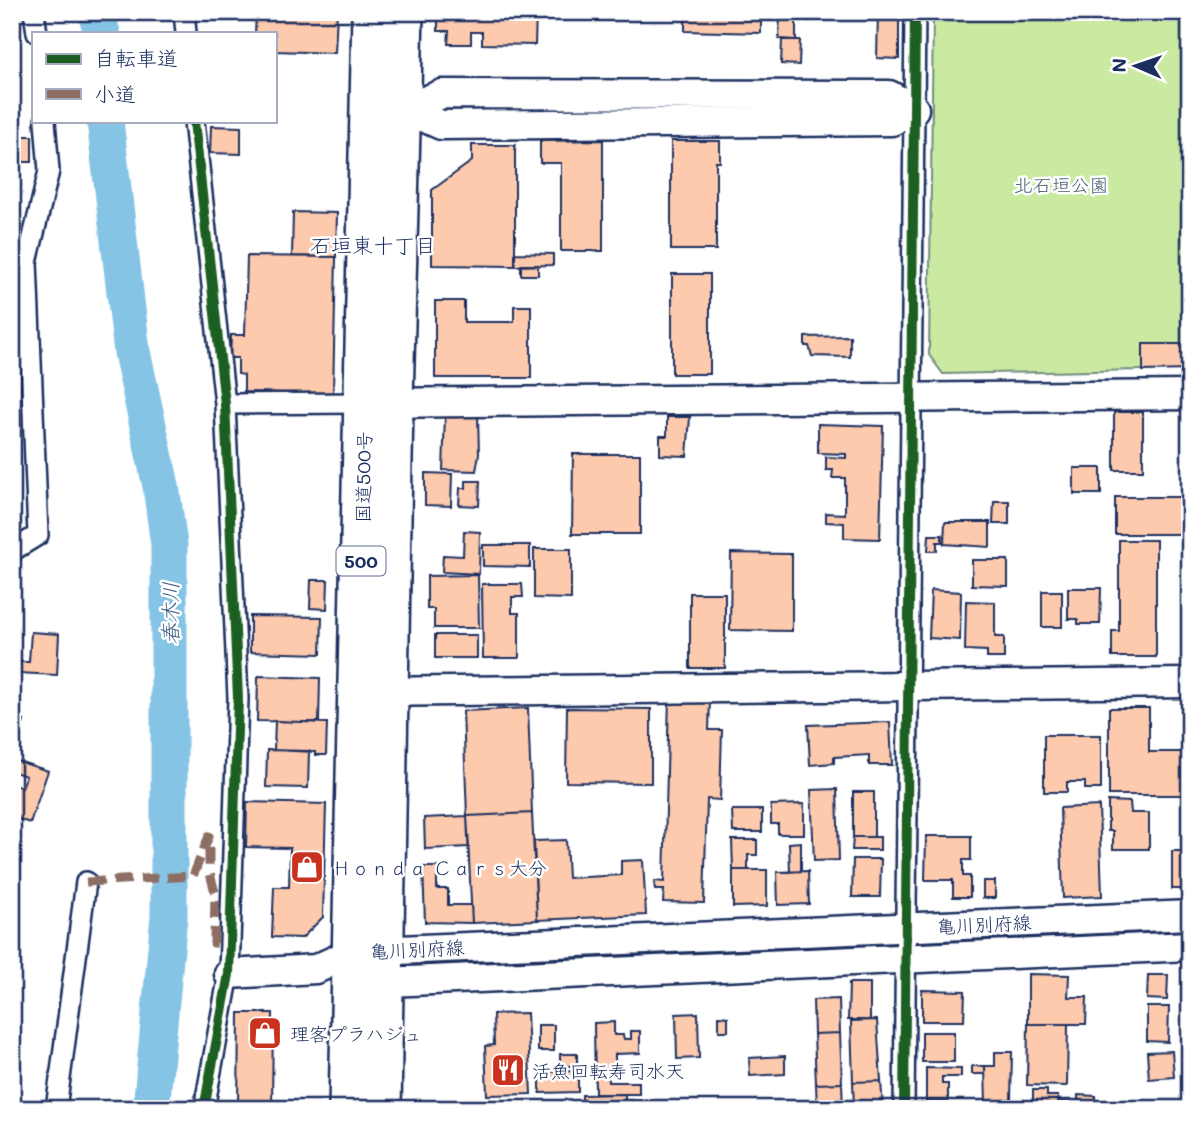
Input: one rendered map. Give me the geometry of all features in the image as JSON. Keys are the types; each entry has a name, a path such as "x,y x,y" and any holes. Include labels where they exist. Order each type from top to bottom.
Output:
{"highway":[{"name":"国道500号","path":"371,12 368,205 379,403"},
{"name":"国道500号","path":"348,1109 368,967 379,403 402,110 404,12"},
{"name":"国道500号","path":"368,967 382,1109"}],"street":[{"path":"34,12 37,32"},
{"path":"184,12 186,32"},
{"path":"905,1109 915,12"},
{"path":"369,63 378,87 402,110"},
{"path":"368,205 384,156 388,126 402,110 442,94 889,95 914,109"},
{"path":"12,551 38,535 27,261 49,171 45,122"},
{"path":"194,122 225,404 237,698 229,974 204,1109"},
{"path":"225,404 1190,395"},
{"path":"374,692 1190,683"},
{"path":"56,1109 86,882"},
{"name":"亀川別府線","path":"368,967 906,927 1190,915"},
{"name":"亀川別府線","path":"229,974 368,967 906,959 1190,946"}],"green space":[{"name":"北石垣公園","path":"933,12 1190,12 1190,369 943,374 929,355"}],"building":[{"path":"256,12 337,12 335,53 276,51 276,32 255,32"},
{"path":"438,12 536,12 535,45 482,44 482,32 471,32 471,44 448,44 449,31 438,31"},
{"path":"685,12 761,12 761,33 685,31"},
{"path":"780,12 796,12 796,40 779,39"},
{"path":"834,12 863,12 863,16 834,16"},
{"path":"878,12 899,12 899,59 877,58"},
{"path":"782,40 800,40 799,65 781,64"},
{"path":"12,115 20,115 20,136 32,136 32,162 18,162 18,157 12,157"},
{"path":"211,126 241,127 241,154 210,153"},
{"path":"603,140 603,251 561,251 561,163 540,163 540,141"},
{"path":"671,141 720,141 720,162 716,162 716,250 671,250"},
{"path":"472,145 515,145 515,266 432,265 432,190 472,161"},
{"path":"293,212 337,213 336,257 292,256"},
{"path":"515,253 553,254 553,265 515,266"},
{"path":"247,256 336,257 333,394 244,392 244,375 238,374 238,358 230,358 231,335 245,335"},
{"path":"521,265 538,265 538,275 521,275"},
{"path":"672,274 710,274 710,374 672,374"},
{"path":"435,301 464,301 464,322 514,322 514,306 531,306 531,378 435,378"},
{"path":"850,336 850,357 812,356 809,346 805,346 805,337"},
{"path":"1143,344 1190,344 1190,370 1143,371"},
{"path":"1114,412 1143,412 1143,470 1114,470"},
{"path":"445,415 478,416 479,454 476,471 443,470"},
{"path":"667,417 690,417 687,456 660,455 660,436 667,436"},
{"path":"818,424 883,426 880,539 844,538 844,523 826,522 826,513 845,514 845,478 832,478 833,470 826,470 826,457 846,458 846,454 818,453"},
{"path":"573,454 640,454 640,534 572,534"},
{"path":"1074,468 1101,468 1101,494 1074,494"},
{"path":"425,473 452,474 451,506 425,505"},
{"path":"466,481 480,481 479,506 459,505 460,488 466,488"},
{"path":"1115,497 1189,497 1189,534 1115,534"},
{"path":"994,501 1009,501 1009,524 993,524"},
{"path":"945,522 990,522 990,547 944,544"},
{"path":"464,531 480,532 479,574 442,572 443,555 463,556"},
{"path":"929,535 942,535 942,542 937,542 937,551 928,551"},
{"path":"1119,540 1156,540 1156,657 1112,657 1112,631 1119,631"},
{"path":"483,545 530,545 530,567 483,566"},
{"path":"534,549 571,549 571,599 534,598"},
{"path":"731,553 792,554 792,631 730,630"},
{"path":"972,560 1008,560 1008,586 972,585"},
{"path":"478,575 479,628 434,628 434,609 427,609 427,576"},
{"path":"311,580 328,580 327,609 310,608"},
{"path":"482,584 522,584 523,597 512,597 512,613 519,613 519,658 483,658"},
{"path":"1068,588 1101,588 1100,624 1078,624 1078,619 1068,619"},
{"path":"931,590 961,592 960,640 929,638"},
{"path":"1042,591 1062,591 1062,627 1042,627"},
{"path":"690,593 725,593 725,668 690,668"},
{"path":"966,601 995,602 995,637 1004,637 1004,658 987,658 987,651 965,650"},
{"path":"250,616 322,617 321,654 250,652"},
{"path":"31,632 59,634 57,675 17,673 17,662 29,662"},
{"path":"435,635 477,635 477,658 435,658"},
{"path":"258,676 320,678 319,722 257,721"},
{"path":"669,698 710,700 709,730 722,730 720,800 707,799 704,903 663,902 664,890 655,890 654,881 664,882"},
{"path":"1190,702 1190,793 1188,793"},
{"path":"528,708 532,813 467,816 463,711"},
{"path":"567,708 651,709 651,783 566,782"},
{"path":"1109,708 1149,708 1149,752 1185,752 1185,795 1109,795"},
{"path":"12,717 24,721 13,754 12,754"},
{"path":"275,721 327,723 326,755 274,750"},
{"path":"890,722 892,765 869,765 869,755 834,757 834,763 810,765 808,725"},
{"path":"1044,735 1101,735 1101,789 1085,789 1085,782 1067,782 1067,792 1044,792"},
{"path":"267,750 309,751 308,788 266,787"},
{"path":"12,759 48,771 30,823 12,817 12,784 22,788 26,776 12,771"},
{"path":"837,789 839,860 814,861 811,790"},
{"path":"853,792 874,792 874,837 853,837"},
{"path":"1108,801 1130,802 1131,813 1149,813 1149,849 1113,849 1113,831 1108,831"},
{"name":"Ｈｏｎｄａ Ｃａｒｓ大分","path":"247,802 326,804 323,917 302,938 272,937 274,887 289,887 290,848 246,847"},
{"path":"804,804 804,834 778,834 778,824 771,824 771,805"},
{"path":"1099,806 1102,896 1063,898 1060,808"},
{"path":"732,810 762,810 762,832 733,832"},
{"path":"532,813 537,920 472,923 467,816"},
{"path":"467,816 469,847 425,849 424,818"},
{"path":"926,836 971,836 971,860 963,860 963,876 970,876 970,897 953,897 953,880 925,880"},
{"path":"853,837 880,837 880,850 852,850"},
{"path":"566,840 568,878 621,875 621,861 643,860 646,915 537,920 534,841"},
{"path":"732,840 757,840 757,855 748,855 748,870 733,870"},
{"path":"801,842 801,871 790,872 789,843"},
{"path":"1172,851 1190,851 1190,889 1172,889"},
{"path":"853,859 881,859 880,897 852,897"},
{"path":"423,867 437,867 437,889 448,889 448,905 471,905 472,923 425,922"},
{"path":"733,870 767,870 767,906 733,907"},
{"path":"808,871 809,904 778,905 777,872"},
{"path":"983,881 995,881 995,898 983,898"},
{"path":"1028,974 1069,975 1068,997 1087,997 1086,1024 1028,1024"},
{"path":"1148,975 1168,975 1167,1000 1147,999"},
{"path":"849,983 870,983 870,1020 848,1020"},
{"path":"922,990 965,991 964,1021 922,1021"},
{"path":"839,999 840,1033 814,1034 813,1000"},
{"path":"1147,1007 1169,1007 1168,1042 1147,1041"},
{"path":"239,1013 273,1013 272,1109 238,1109"},
{"name":"活魚回転寿司水天","path":"527,1013 531,1094 487,1095 485,1046 494,1045 493,1014"},
{"path":"698,1013 699,1058 677,1059 676,1014"},
{"path":"719,1016 728,1017 728,1031 719,1031"},
{"path":"877,1020 881,1081 853,1082 851,1021"},
{"path":"614,1022 614,1035 623,1035 624,1039 631,1039 631,1031 640,1031 640,1053 615,1054 615,1070 608,1070 608,1082 639,1082 639,1094 595,1094 594,1023"},
{"path":"1028,1024 1068,1024 1067,1086 1027,1085"},
{"path":"538,1025 554,1025 554,1051 538,1051"},
{"path":"922,1032 954,1032 954,1062 922,1062"},
{"path":"840,1033 842,1083 816,1084 814,1034"},
{"path":"1172,1051 1174,1077 1149,1079 1147,1052"},
{"path":"995,1052 1012,1052 1011,1101 1001,1101 1001,1105 986,1105 985,1066 995,1066"},
{"path":"560,1054 577,1054 577,1066 560,1066"},
{"path":"785,1056 785,1074 750,1076 749,1058"},
{"path":"972,1066 985,1066 985,1074 972,1074"},
{"path":"926,1068 961,1069 961,1077 942,1077 942,1084 948,1084 948,1101 926,1101"},
{"path":"578,1071 578,1092 540,1093 540,1072"},
{"path":"881,1081 883,1108 854,1109 853,1082"},
{"path":"842,1083 843,1109 817,1109 816,1084"},
{"path":"1033,1090 1047,1090 1047,1096 1058,1096 1058,1101 1069,1102 1069,1106 1078,1106 1078,1095 1096,1096 1096,1109 1025,1109 1025,1105 1033,1105"},
{"path":"625,1094 625,1109 582,1109 582,1095"},
{"path":"1110,1104 1147,1105 1147,1109 1110,1109"},
{"path":"986,1105 1001,1105 1001,1109 986,1109"}],"waterway":[{"name":"春木川","path":"96,12 102,32"},
{"name":"春木川","path":"105,122 132,352 161,486 169,545 169,916 151,1109"}],"marked path":[{"path":"86,882 193,876 209,836 209,870 215,892 214,943 230,944"}],"cycle path":[{"path":"904,1109 915,12"},
{"path":"194,122 225,404 238,698 229,974 204,1109"}],"place":[{"name":"Ｈｏｎｄａ Ｃａｒｓ大分","path":"307,867"},
{"name":"理客プラハジュ","path":"265,1033"},
{"name":"活魚回転寿司水天","path":"508,1070"}],"district":[{"name":"石垣東十丁目","path":"373,244"}]}
